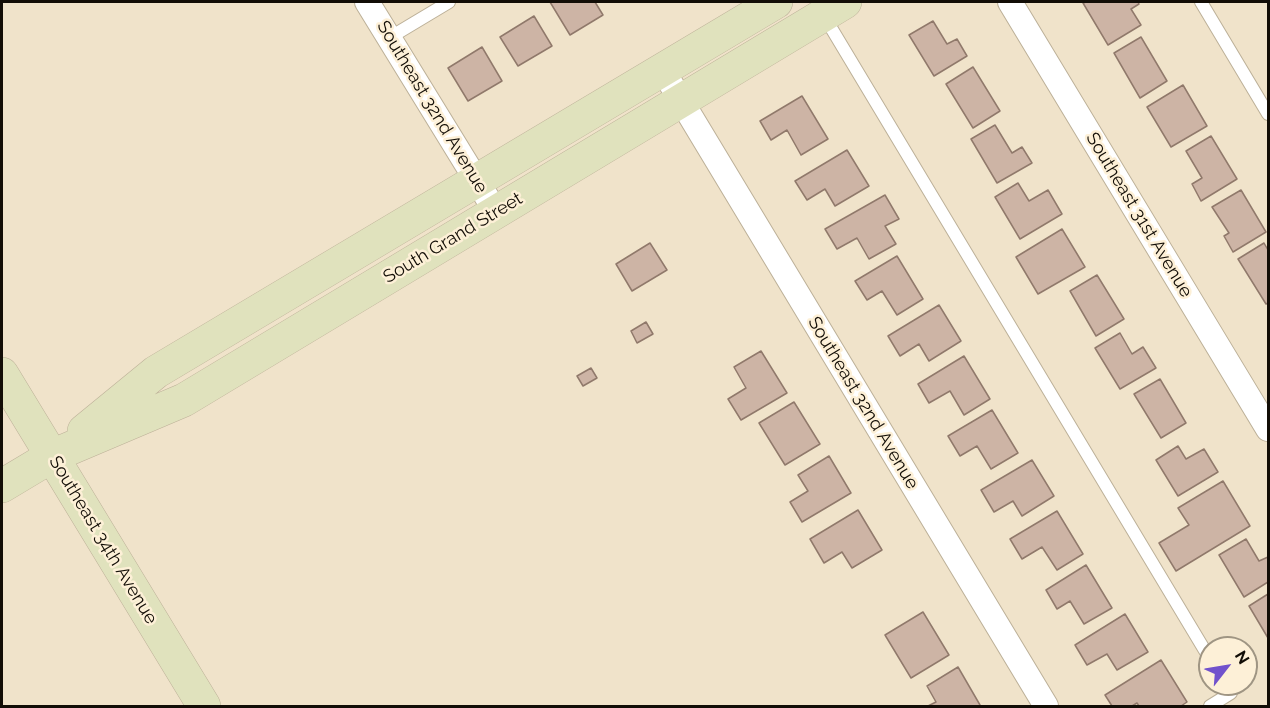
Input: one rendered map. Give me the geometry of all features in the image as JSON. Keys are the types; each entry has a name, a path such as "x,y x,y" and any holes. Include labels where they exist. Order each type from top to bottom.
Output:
{"main road":[{"name":"South Grand Street","path":"2,486 52,456 156,372 776,2"},
{"name":"South Grand Street","path":"52,456 184,400 834,8"},
{"name":"Southeast 34th Avenue","path":"2,374 204,706"}],"street":[{"name":"Southeast 32nd Avenue","path":"367,2 496,212"},
{"name":"Southeast 31st Avenue","path":"1010,2 1269,429"},
{"name":"Southeast 32nd Avenue","path":"662,69 1046,706"}],"lane":[{"path":"389,38 449,2"},
{"path":"1201,2 1269,114"},
{"path":"834,8 1198,638"},
{"path":"1210,706 1226,696"}],"building":[{"path":"550,2 595,2 603,15 570,35"},
{"path":"1138,2 1139,4 1131,9 1141,25 1108,45 1083,3"},
{"path":"534,16 552,46 518,66 500,37"},
{"path":"933,21 947,44 957,39 967,56 934,76 909,35"},
{"path":"1141,37 1167,81 1140,98 1114,53"},
{"path":"482,47 502,81 468,101 448,68"},
{"path":"973,67 1000,111 973,128 946,84"},
{"path":"1183,85 1207,126 1171,147 1147,107"},
{"path":"802,96 828,139 801,155 787,130 771,140 760,121"},
{"path":"995,125 1012,153 1022,147 1032,163 997,183 971,139"},
{"path":"1211,136 1237,179 1201,201 1192,184 1202,178 1186,151"},
{"path":"847,150 869,186 835,206 825,189 807,200 795,181"},
{"path":"1018,183 1029,201 1048,190 1062,214 1020,239 995,197"},
{"path":"1241,190 1266,232 1233,252 1224,236 1229,233 1212,207"},
{"path":"885,195 899,219 885,226 896,244 869,259 857,238 837,249 825,229"},
{"path":"1062,229 1085,267 1038,294 1016,257"},
{"path":"650,243 667,270 632,291 616,264"},
{"path":"1264,243 1268,250 1268,303 1266,304 1238,259"},
{"path":"897,256 923,299 897,315 882,291 867,300 855,281"},
{"path":"1097,275 1124,319 1096,336 1070,291"},
{"path":"939,305 961,341 929,361 919,344 900,356 888,336"},
{"path":"646,322 653,334 637,343 631,331"},
{"path":"1120,333 1132,354 1143,347 1156,368 1120,389 1095,348"},
{"path":"761,351 787,393 741,420 728,399 746,388 734,367"},
{"path":"964,356 990,399 964,415 950,391 929,403 918,384"},
{"path":"591,368 597,378 583,386 577,376"},
{"path":"1160,379 1186,423 1161,438 1134,394"},
{"path":"794,402 820,444 785,465 759,423"},
{"path":"992,410 1018,453 991,469 977,446 960,456 948,436"},
{"path":"1178,446 1186,459 1204,449 1218,472 1178,496 1156,460"},
{"path":"829,456 851,493 802,522 790,502 808,491 798,475"},
{"path":"1032,460 1054,496 1022,516 1013,501 994,512 981,490"},
{"path":"1223,481 1250,526 1176,571 1159,543 1189,525 1178,508"},
{"path":"858,510 882,550 852,568 842,552 824,563 810,539"},
{"path":"1057,511 1083,554 1057,570 1042,547 1022,559 1010,539"},
{"path":"1246,539 1259,561 1268,557 1268,582 1244,597 1219,555"},
{"path":"1086,565 1112,608 1084,624 1070,601 1057,609 1046,590"},
{"path":"1268,594 1268,638 1249,606"},
{"path":"923,612 949,655 911,678 885,635"},
{"path":"1125,614 1148,652 1117,670 1107,654 1087,665 1075,645"},
{"path":"1161,660 1187,702 1181,706 1139,706 1137,703 1132,706 1112,706 1105,695"},
{"path":"958,667 980,705 928,706 936,702 927,686"}]}
